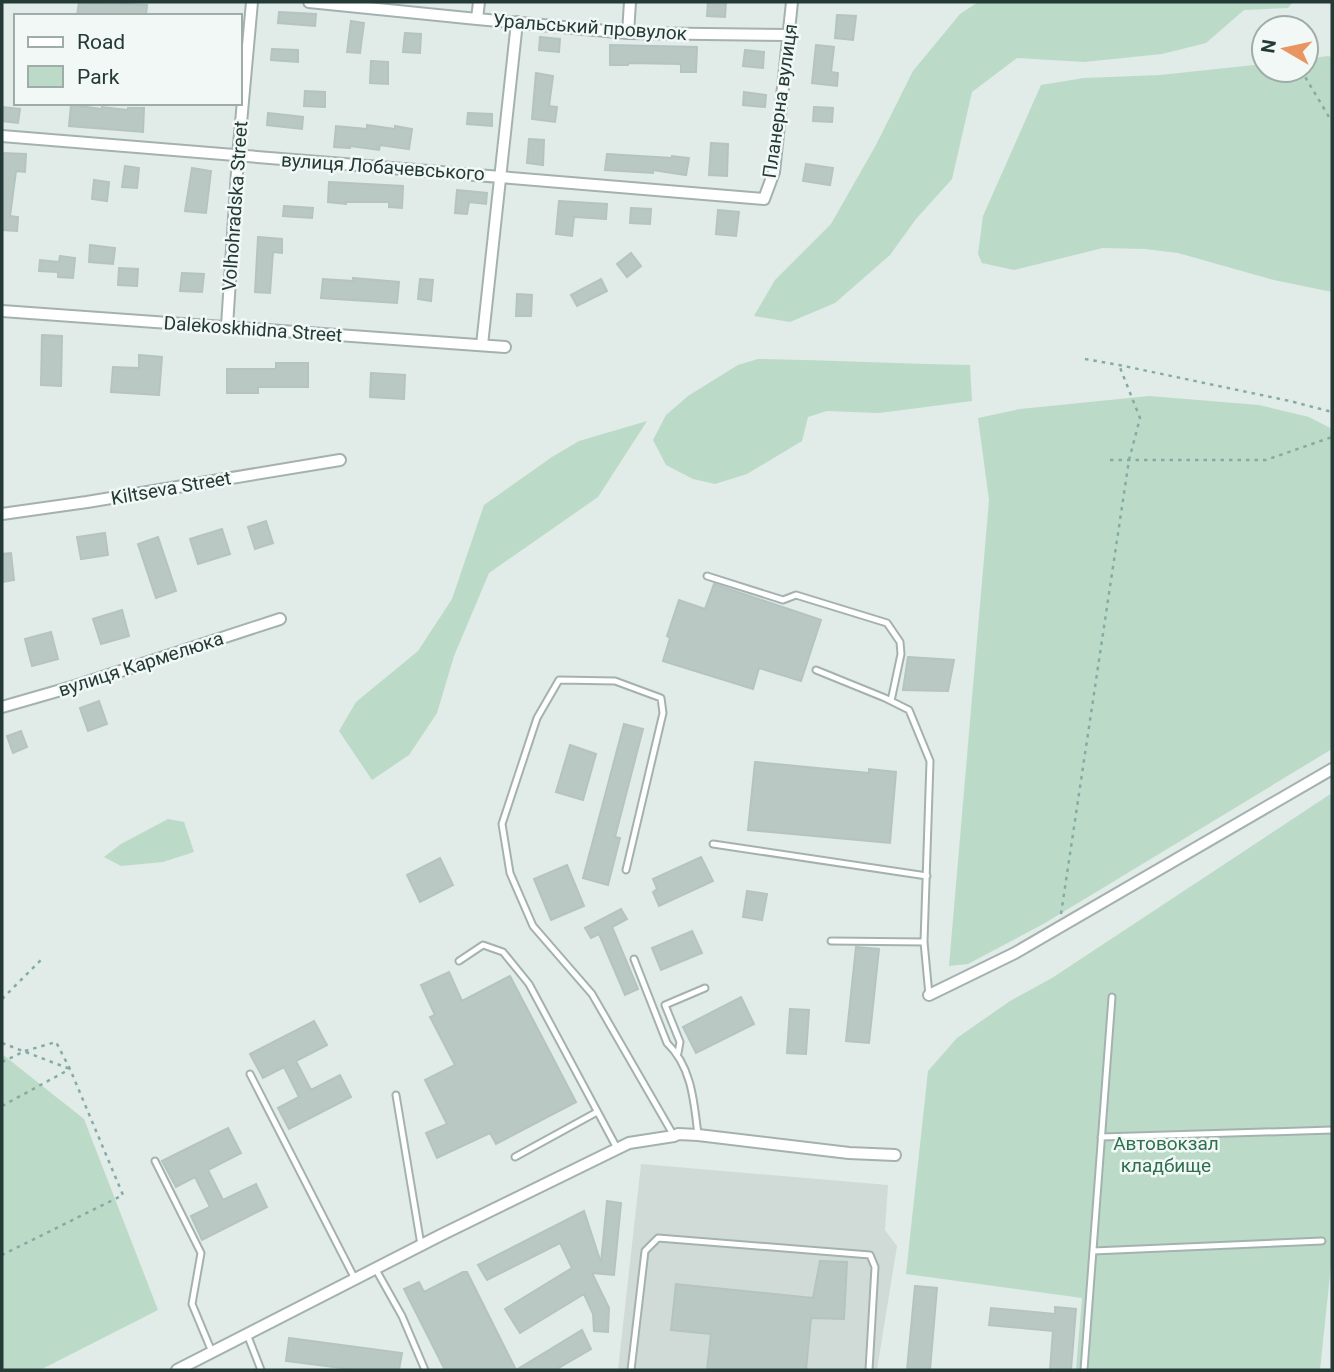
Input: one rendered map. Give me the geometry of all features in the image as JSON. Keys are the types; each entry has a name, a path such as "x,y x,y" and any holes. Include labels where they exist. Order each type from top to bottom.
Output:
{"street":[{"name":"Volhohradska Street","path":"227,326 238,156 252,2"},
{"name":"Уральський провулок","path":"309,2 628,33 789,35"},
{"path":"477,19 478,2"},
{"path":"628,33 630,2"},
{"name":"Планерна вулиця","path":"764,199 774,172 792,2"},
{"path":"482,345 517,22"},
{"name":"вулиця Лобачевського","path":"2,136 764,199"},
{"name":"Dalekoskhidna Street","path":"2,311 505,347"},
{"name":"Kiltseva Street","path":"2,514 340,460"},
{"name":"вулиця Кармелюка","path":"2,707 281,619"},
{"path":"929,995 1015,953 1332,769"},
{"path":"177,1370 375,1268 629,1143 678,1134 849,1153 895,1155"}],"lane":[{"path":"707,576 783,600 796,595 887,623 900,642 901,654 891,701"},
{"path":"816,670 909,710 930,761 924,942 929,995"},
{"path":"626,870 663,713 662,698 615,681 559,680 537,718 502,824 510,873 533,926 592,994 674,1136"},
{"path":"713,844 927,876"},
{"path":"831,941 924,942"},
{"path":"459,961 483,945 503,952 529,984 618,1149"},
{"path":"634,959 667,1043 678,1054 693,1090 698,1135"},
{"path":"678,1054 680,1042 665,1005 705,988"},
{"path":"1084,1370 1112,997"},
{"path":"250,1074 355,1279"},
{"path":"396,1095 421,1245"},
{"path":"515,1157 597,1112"},
{"path":"1101,1137 1332,1130"},
{"path":"155,1161 201,1253 192,1304 212,1352"},
{"path":"631,1370 645,1251 658,1238 870,1255 875,1267 869,1370"},
{"path":"1093,1251 1322,1241"},
{"path":"375,1268 402,1316 425,1370"},
{"path":"247,1334 261,1370"}],"path":[{"path":"1310,84 1332,121"},
{"path":"1085,359 1332,412"},
{"path":"1059,928 1129,460 1140,418 1119,365"},
{"path":"1110,460 1266,460 1332,437"},
{"path":"2,999 42,959"},
{"path":"2,1062 24,1051 56,1042 123,1195 2,1255"},
{"path":"2,1044 70,1069"},
{"path":"2,1106 70,1069"}],"shaded area":[{"path":"641,1164 888,1185 885,1230 897,1246 877,1370 618,1370"}],"green space":[{"path":"978,2 1293,2 1288,8 1244,10 1206,43 1162,54 1084,62 1017,58 972,92 952,179 916,219 890,255 835,303 790,322 754,316 775,280 831,224 876,145 913,71 960,14"},
{"path":"1320,57 1332,57 1332,292 1274,280 1178,253 1145,249 1103,248 1014,270 982,263 978,254 983,216 1041,85 1084,78 1160,75 1250,65 1250,84 1320,84"},
{"path":"758,359 970,365 972,401 879,413 827,411 808,417 802,441 747,474 715,484 693,479 666,465 653,440 666,415 688,396 738,365"},
{"path":"1149,396 1259,405 1309,417 1332,429 1332,749 1045,923 968,964 949,966 989,500 978,418 1020,409"},
{"path":"647,421 598,497 489,573 454,656 437,713 409,755 372,780 339,731 356,702 418,651 452,599 484,505 579,441"},
{"name":"Автовокзал кладбище","path":"1332,793 1332,1256 1320,1370 1076,1370 1082,1298 906,1274 928,1071 957,1038"},
{"path":"168,819 184,822 194,852 163,862 121,866 104,857 121,844"},
{"path":"2,1054 84,1119 158,1310 40,1370 2,1370"}],"building":[{"path":"79,2 147,5 146,14 77,14"},
{"path":"708,2 726,2 725,17 707,16"},
{"path":"279,12 316,14 315,26 278,23"},
{"path":"837,15 856,16 853,40 835,38"},
{"path":"351,21 364,23 360,53 347,52"},
{"path":"405,33 421,34 420,53 403,52"},
{"path":"540,37 560,39 559,52 539,50"},
{"path":"610,45 697,47 696,72 681,72 681,64 610,65"},
{"path":"816,45 834,47 831,72 838,73 837,86 812,83"},
{"path":"272,49 298,50 298,62 271,60"},
{"path":"745,50 764,52 763,68 743,66"},
{"path":"371,61 388,62 388,84 370,83"},
{"path":"536,73 553,76 549,106 557,107 555,122 532,119"},
{"path":"305,91 325,92 325,107 304,106"},
{"path":"744,92 766,95 765,107 743,105"},
{"path":"71,105 102,109 144,108 143,132 69,126"},
{"path":"2,107 20,109 18,123 2,121"},
{"path":"814,107 833,108 832,122 813,121"},
{"path":"268,113 303,117 302,129 267,125"},
{"path":"468,113 492,114 492,126 467,124"},
{"path":"367,125 412,129 409,149 380,145 379,150 334,147 336,126 367,129"},
{"path":"529,139 544,140 543,165 527,163"},
{"path":"711,143 728,144 727,176 709,175"},
{"path":"2,153 26,154 25,172 16,171 10,216 18,217 17,231 2,230"},
{"path":"607,154 689,158 686,175 653,170 653,173 605,170"},
{"path":"806,164 833,168 830,185 803,181"},
{"path":"125,166 139,168 137,188 122,187"},
{"path":"192,168 211,171 206,213 185,211"},
{"path":"94,180 109,182 107,201 92,199"},
{"path":"329,182 403,186 402,208 389,207 389,202 328,202"},
{"path":"457,190 487,193 486,204 469,202 467,214 455,213"},
{"path":"559,201 607,204 606,219 574,217 572,236 556,234"},
{"path":"284,206 313,208 312,218 283,216"},
{"path":"631,208 651,209 650,224 630,223"},
{"path":"718,210 739,212 736,236 716,234"},
{"path":"258,237 282,239 282,253 273,252 270,293 255,292"},
{"path":"90,245 115,248 113,264 89,262"},
{"path":"631,253 641,266 627,277 617,264"},
{"path":"60,256 75,258 73,278 58,277 58,272 39,271 40,260 59,262"},
{"path":"119,268 138,269 137,286 118,285"},
{"path":"182,273 204,274 202,292 180,291"},
{"path":"353,278 399,282 397,303 321,298 323,279 353,281"},
{"path":"420,279 433,280 431,301 418,299"},
{"path":"601,279 607,291 577,306 571,295"},
{"path":"517,294 532,295 531,316 516,316"},
{"path":"42,335 62,336 61,386 41,385"},
{"path":"139,355 162,357 159,395 111,392 113,367 139,368"},
{"path":"276,363 308,363 308,387 258,387 258,393 227,393 227,369 276,369"},
{"path":"371,373 405,375 404,399 370,397"},
{"path":"266,521 273,543 255,549 248,527"},
{"path":"222,529 230,554 198,564 190,539"},
{"path":"105,533 108,555 81,559 77,537"},
{"path":"158,537 176,591 156,598 138,544"},
{"path":"11,553 14,580 2,582 2,554"},
{"path":"714,584 821,620 801,681 759,668 753,689 663,661 670,638 667,636 679,600 705,609"},
{"path":"122,610 129,636 101,644 93,619"},
{"path":"51,632 58,659 32,666 25,639"},
{"path":"908,657 954,660 948,691 903,690"},
{"path":"99,701 107,724 88,731 80,708"},
{"path":"624,724 643,729 615,837 620,838 608,885 583,878"},
{"path":"21,731 27,747 13,753 7,736"},
{"path":"570,745 596,754 583,800 556,792"},
{"path":"755,762 869,773 869,769 896,772 890,843 748,830"},
{"path":"701,857 713,881 659,906 653,892 657,889 653,879"},
{"path":"440,858 453,885 420,902 407,875"},
{"path":"567,865 584,906 551,920 534,879"},
{"path":"747,891 767,894 762,920 743,917"},
{"path":"621,909 627,919 612,927 638,989 625,995 599,934 591,938 585,928"},
{"path":"692,931 702,953 661,970 652,948"},
{"path":"856,947 879,949 869,1043 846,1041"},
{"path":"449,972 462,1001 510,976 576,1102 496,1144 490,1133 437,1158 426,1133 447,1124 425,1080 455,1065 430,1017 435,1015 421,985"},
{"path":"741,997 754,1024 696,1053 683,1027"},
{"path":"790,1009 809,1010 806,1054 787,1053"},
{"path":"314,1021 327,1045 296,1061 311,1090 340,1075 351,1097 289,1129 278,1108 299,1097 284,1067 263,1078 250,1054"},
{"path":"228,1128 241,1153 208,1170 223,1200 256,1184 267,1207 202,1240 191,1216 210,1207 195,1177 176,1187 162,1161"},
{"path":"607,1201 621,1203 614,1275 592,1273 609,1308 608,1332 594,1331 593,1314 584,1294 520,1333 505,1309 572,1268 560,1243 487,1280 478,1265 584,1211 601,1263"},
{"path":"820,1261 847,1262 844,1319 811,1318 806,1370 707,1370 711,1334 671,1330 676,1284 813,1298"},
{"path":"467,1272 516,1370 445,1370 404,1289 419,1282 424,1292"},
{"path":"915,1286 937,1288 930,1370 907,1370"},
{"path":"1055,1307 1076,1309 1071,1370 1050,1370 1053,1331 989,1325 991,1308 1055,1314"},
{"path":"582,1330 591,1349 555,1370 516,1370"},
{"path":"289,1338 402,1353 399,1370 357,1370 286,1361"}]}
